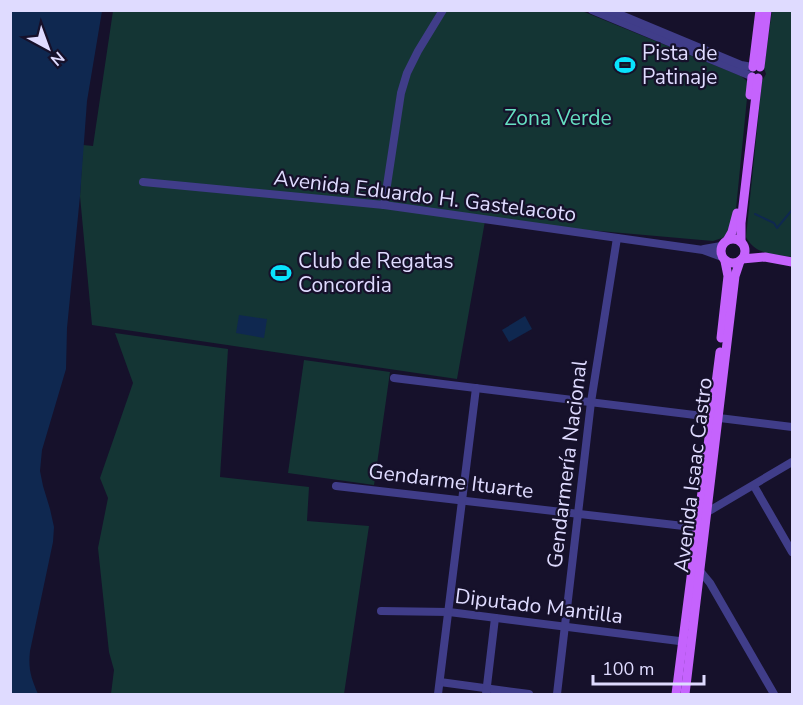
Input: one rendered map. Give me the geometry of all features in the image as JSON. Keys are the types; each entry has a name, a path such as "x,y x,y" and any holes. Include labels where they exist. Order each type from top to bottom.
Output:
{"main road":[{"path":"741,260 745,253 741,223 760,10"},
{"path":"767,10 754,72 736,221 732,232 720,249 724,259 734,263 765,257 792,261"},
{"path":"724,242 735,238 765,257"},
{"name":"Avenida Isaac Castro","path":"715,417 728,276 724,259"},
{"name":"Avenida Isaac Castro","path":"685,694 687,642 715,417 735,276 741,260"},
{"name":"Avenida Isaac Castro","path":"676,694 700,571 701,528"}],"street":[{"path":"384,205 400,93 418,51 443,10"},
{"path":"592,10 754,72"},
{"path":"609,10 754,72"},
{"name":"Avenida Eduardo H. Gastelacoto","path":"143,182 384,205 703,250 724,259"},
{"name":"Gendarmería Nacional","path":"557,694 591,402 617,238"},
{"name":"Avenida Eduardo H. Gastelacoto","path":"703,250 724,242"},
{"path":"394,378 792,427"},
{"path":"438,694 476,388"},
{"path":"703,514 792,462"},
{"name":"Gendarme Ituarte","path":"336,486 701,528"},
{"path":"754,486 792,552"},
{"path":"700,571 711,583 774,694"},
{"name":"Diputado Mantilla","path":"381,611 449,612 687,642"},
{"path":"487,692 495,618"},
{"path":"440,682 487,692 529,694"}],"green space":[{"name":"Zona Verde","path":"113,11 582,11 741,76 747,81 735,219 725,237 713,241 485,221 457,379 92,325 80,196 83,145 93,146"},
{"path":"772,11 792,11 792,257 760,250 754,247 746,237 762,81 766,74 764,68"},
{"path":"115,333 228,349 220,477 309,487 307,521 369,526 344,694 111,694 114,670 109,652 98,548 108,498 100,478 133,383"},
{"path":"304,360 390,372 374,485 288,473"}],"water":[{"path":"10,11 102,11 87,101 67,328 66,369 42,450 40,471 54,527 53,542 30,651 29,663 38,694 10,694"},
{"path":"239,315 267,319 264,338 236,333"},
{"path":"525,316 532,329 509,342 502,330"}],"waterway":[{"path":"755,214 774,223 777,228 792,210"}],"place":[{"name":"Pista de Patinaje","path":"625,65"},
{"name":"Club de Regatas Concordia","path":"281,273"}]}
